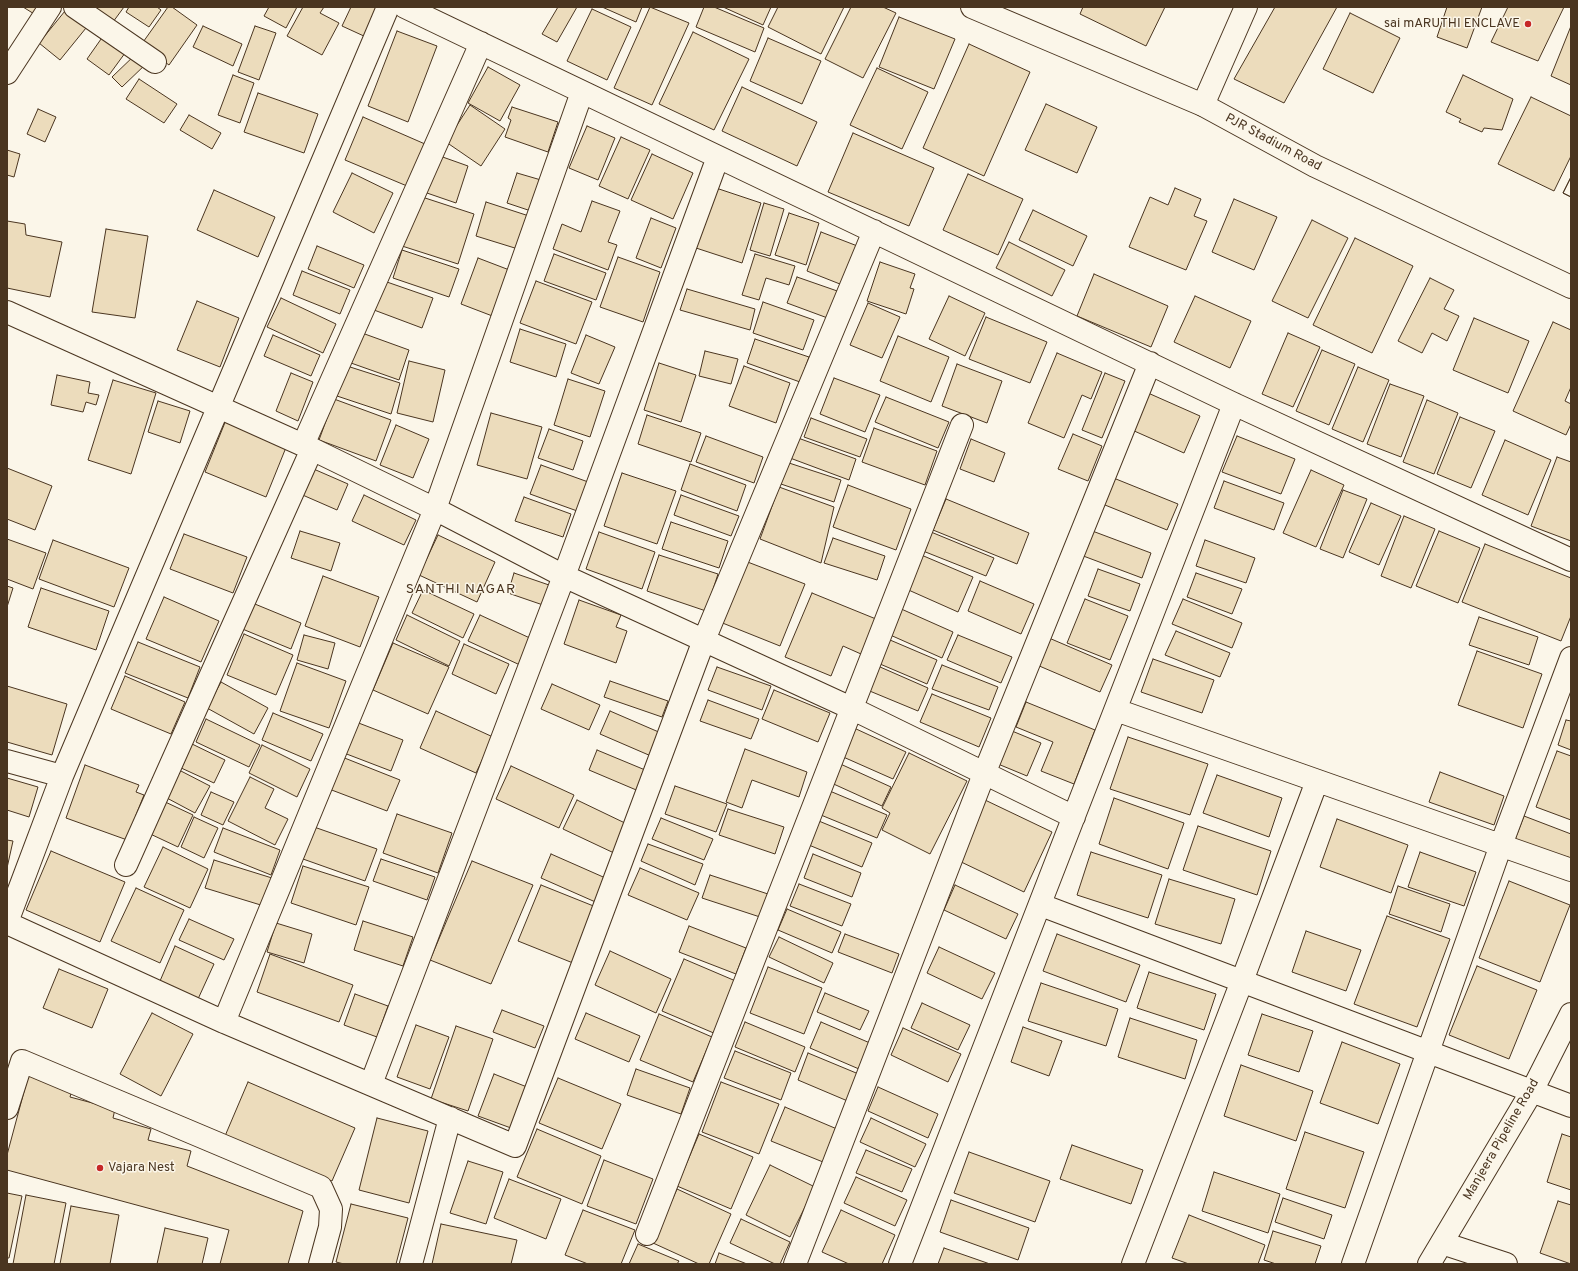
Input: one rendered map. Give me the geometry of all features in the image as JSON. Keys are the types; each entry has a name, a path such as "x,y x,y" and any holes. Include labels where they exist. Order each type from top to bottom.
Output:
{"street":[{"path":"7,73 50,7"},
{"path":"75,7 155,62"},
{"path":"388,7 220,407 62,776 7,922 224,1022 515,1146 704,640 874,231"},
{"path":"405,7 1234,404 1571,560"},
{"name":"PJR Stadium Road","path":"972,7 1203,105 1315,166 1571,286"},
{"path":"1203,105 1246,7"},
{"path":"126,865 481,44"},
{"path":"224,1022 435,508 582,92"},
{"path":"371,1084 564,576 718,157"},
{"path":"7,312 308,447 435,508 564,576 851,708 1074,817"},
{"path":"795,1264 984,774 1150,363"},
{"path":"900,1264 1041,905 1234,404"},
{"path":"647,1234 962,425"},
{"path":"1353,1264 1501,845 1571,658"},
{"path":"1116,710 1571,870"},
{"path":"7,761 62,776"},
{"path":"1133,1264 1317,781"},
{"path":"1041,905 1571,1106"},
{"name":"Manjeera Pipeline Road","path":"1429,1264 1532,1091 1571,1014"},
{"path":"7,1108 22,1061 321,1187 331,1209 330,1227 320,1264"},
{"path":"411,1264 450,1118"},
{"path":"1442,1243 1506,1264"}],"building":[{"path":"23,7 45,7 39,17"},
{"path":"93,7 124,7 113,22"},
{"path":"129,7 157,7 161,10 149,27 126,12"},
{"path":"168,7 172,7 197,25 169,65 141,45"},
{"path":"269,7 297,7 286,28 264,16"},
{"path":"303,7 324,7 320,13 339,23 322,55 287,36"},
{"path":"351,7 379,7 366,37 342,26"},
{"path":"558,7 577,7 557,42 542,34"},
{"path":"602,7 642,7 636,22"},
{"path":"650,7 689,23 652,105 614,88"},
{"path":"704,7 714,7 764,28 755,52 696,27"},
{"path":"723,7 771,7 763,25"},
{"path":"778,7 844,7 821,54 768,27"},
{"path":"851,7 883,7 896,13 863,78 825,59"},
{"path":"1083,7 1165,7 1146,46 1080,14"},
{"path":"1275,7 1337,7 1284,103 1234,79"},
{"path":"1447,7 1482,7 1467,48 1437,37"},
{"name":"sai mARUTHI ENCLAVE","path":"1508,7 1564,7 1538,61 1491,42"},
{"path":"592,9 631,27 607,80 567,61"},
{"path":"65,11 86,28 60,60 39,43"},
{"path":"1350,13 1400,38 1373,93 1323,69"},
{"path":"899,17 955,39 934,89 879,67"},
{"path":"203,26 242,44 233,66 193,47"},
{"path":"255,26 276,33 259,80 238,72"},
{"path":"1571,26 1571,85 1551,76"},
{"path":"397,31 437,46 408,122 368,106"},
{"path":"106,32 128,49 109,75 87,59"},
{"path":"693,32 749,59 714,130 659,104"},
{"path":"768,38 821,61 802,104 750,81"},
{"path":"969,44 1030,72 984,176 923,148"},
{"path":"137,53 147,63 122,87 112,77"},
{"path":"488,67 520,85 500,121 468,103"},
{"path":"877,68 928,92 902,149 850,125"},
{"path":"233,75 254,83 240,123 218,115"},
{"path":"1463,75 1513,99 1502,130 1484,128 1482,132 1459,122 1461,119 1446,112"},
{"path":"139,79 177,104 164,123 126,99"},
{"path":"742,87 817,122 797,166 722,131"},
{"path":"258,93 318,114 304,153 244,132"},
{"path":"1531,97 1571,116 1571,156 1554,191 1498,164"},
{"path":"1046,104 1097,127 1077,173 1025,150"},
{"path":"470,105 505,129 481,166 446,142"},
{"path":"512,107 558,122 548,152 505,137 511,120 508,118"},
{"path":"38,109 56,117 45,142 27,134"},
{"path":"189,115 221,133 212,149 180,130"},
{"path":"363,117 425,144 407,186 345,160"},
{"path":"587,126 615,138 598,180 569,168"},
{"path":"853,133 934,168 909,226 828,192"},
{"path":"621,137 650,150 628,199 599,186"},
{"path":"7,150 20,154 14,177 7,175"},
{"path":"652,154 693,173 673,219 631,200"},
{"path":"437,155 468,166 456,203 424,192"},
{"path":"352,173 393,193 374,233 333,212"},
{"path":"517,173 541,180 531,211 507,203"},
{"path":"968,174 1023,199 998,255 943,230"},
{"path":"1571,177 1571,197 1563,193"},
{"path":"1571,177 1571,197 1563,193"},
{"path":"716,188 761,203 742,263 696,248"},
{"path":"1175,188 1201,199 1194,216 1207,221 1186,270 1129,247 1150,197 1168,205"},
{"path":"214,190 275,217 258,257 197,230"},
{"path":"419,196 474,214 458,264 402,246"},
{"path":"1234,199 1277,217 1254,270 1212,252"},
{"path":"592,201 620,211 608,242 617,245 608,270 553,249 562,224 581,232"},
{"path":"486,202 529,216 518,249 476,236"},
{"path":"764,203 784,209 770,256 750,250"},
{"path":"1033,210 1087,236 1073,266 1019,240"},
{"path":"789,213 819,223 806,265 775,255"},
{"path":"651,218 676,228 661,268 636,258"},
{"path":"1312,220 1348,238 1308,318 1272,301"},
{"path":"7,221 25,224 26,235 62,242 50,297 7,288"},
{"path":"106,229 148,236 135,318 92,312"},
{"path":"821,232 860,247 845,286 807,271"},
{"path":"1355,238 1413,266 1372,353 1313,325"},
{"path":"1009,242 1065,270 1052,296 996,268"},
{"path":"317,246 364,265 354,288 308,269"},
{"path":"402,250 459,269 449,297 393,278"},
{"path":"554,254 606,273 596,300 544,281"},
{"path":"755,254 795,266 789,285 766,278 759,300 742,295"},
{"path":"618,257 660,272 643,322 600,307"},
{"path":"478,258 512,271 495,317 461,304"},
{"path":"880,262 915,274 910,288 914,289 906,314 867,301"},
{"path":"302,271 350,290 340,314 293,295"},
{"path":"1094,274 1168,306 1151,347 1077,316"},
{"path":"797,277 843,293 833,320 787,303"},
{"path":"1430,278 1454,290 1444,309 1459,316 1447,341 1432,333 1422,353 1398,341"},
{"path":"384,281 433,298 422,328 374,310"},
{"path":"536,281 592,302 576,344 520,323"},
{"path":"687,289 755,309 750,330 680,310"},
{"path":"949,296 985,313 965,356 929,339"},
{"path":"1195,296 1251,321 1230,368 1174,342"},
{"path":"281,298 336,324 323,353 267,327"},
{"path":"197,301 239,318 220,367 177,350"},
{"path":"763,302 814,320 803,350 753,333"},
{"path":"868,303 900,317 882,358 850,345"},
{"path":"986,317 1047,342 1030,383 969,359"},
{"path":"1474,318 1529,341 1508,393 1453,370"},
{"path":"1553,322 1571,330 1571,387 1565,401 1571,404 1571,424 1566,435 1513,411"},
{"path":"520,329 566,344 556,377 510,362"},
{"path":"362,333 409,350 399,380 351,363"},
{"path":"1288,333 1320,347 1293,407 1262,394"},
{"path":"273,335 320,355 311,376 264,356"},
{"path":"586,335 615,347 599,384 571,373"},
{"path":"898,336 949,357 931,402 880,381"},
{"path":"755,339 809,357 800,382 747,363"},
{"path":"1322,350 1355,364 1329,425 1296,411"},
{"path":"705,351 738,359 731,384 699,376"},
{"path":"1057,353 1102,372 1091,399 1082,395 1064,438 1028,423"},
{"path":"409,361 445,370 433,422 397,413"},
{"path":"659,363 696,375 681,422 644,410"},
{"path":"957,364 1002,381 987,423 942,406"},
{"path":"347,366 400,383 391,414 337,396"},
{"path":"744,366 790,383 776,423 729,406"},
{"path":"1358,367 1389,380 1363,442 1332,429"},
{"path":"291,373 313,382 298,421 276,411"},
{"path":"1105,373 1125,381 1102,438 1082,430"},
{"path":"57,375 90,382 88,393 99,395 96,405 86,402 83,412 51,405"},
{"path":"834,378 880,395 865,432 820,414"},
{"path":"568,379 605,391 590,437 554,425"},
{"path":"113,380 156,393 131,474 88,460"},
{"path":"1390,384 1424,396 1401,457 1367,444"},
{"path":"1148,393 1200,416 1184,453 1132,430"},
{"path":"886,397 949,422 938,448 875,422"},
{"path":"334,399 391,420 376,461 319,440"},
{"path":"1427,400 1458,413 1434,474 1403,462"},
{"path":"158,401 190,411 180,443 148,432"},
{"path":"491,413 542,427 527,479 477,465"},
{"path":"647,415 701,433 691,462 638,444"},
{"path":"1460,417 1495,431 1471,488 1437,474"},
{"path":"811,418 867,439 860,457 804,437"},
{"path":"226,420 287,445 266,497 205,472"},
{"path":"396,425 429,439 413,478 380,465"},
{"path":"874,428 937,451 925,485 862,462"},
{"path":"549,429 583,441 573,470 538,458"},
{"path":"1073,434 1102,446 1088,481 1058,469"},
{"path":"706,436 763,457 754,483 696,462"},
{"path":"1237,436 1295,459 1281,494 1222,472"},
{"path":"798,438 856,459 849,480 790,458"},
{"path":"971,439 1005,453 994,482 960,469"},
{"path":"1505,440 1551,460 1528,515 1482,495"},
{"path":"1557,457 1571,462 1571,541 1531,526"},
{"path":"786,462 841,480 834,502 778,483"},
{"path":"690,464 746,485 737,511 681,490"},
{"path":"541,465 591,483 580,512 530,494"},
{"path":"309,467 348,484 337,510 298,493"},
{"path":"7,468 52,486 35,530 7,519"},
{"path":"1311,470 1344,485 1316,547 1283,533"},
{"path":"622,473 676,491 657,544 604,526"},
{"path":"1111,477 1178,504 1167,530 1100,503"},
{"path":"1224,481 1284,503 1274,530 1214,508"},
{"path":"848,485 911,509 896,550 833,527"},
{"path":"779,487 834,507 821,563 760,539"},
{"path":"1343,490 1367,499 1343,558 1320,549"},
{"path":"364,495 416,520 404,545 352,521"},
{"path":"681,495 739,516 731,536 674,515"},
{"path":"524,497 571,514 563,537 515,521"},
{"path":"946,499 1029,533 1017,564 933,530"},
{"path":"1371,503 1401,516 1379,565 1349,552"},
{"path":"1404,516 1435,529 1411,588 1381,576"},
{"path":"671,522 728,541 719,568 662,549"},
{"path":"1087,529 1151,553 1142,578 1078,554"},
{"path":"300,531 340,543 331,571 291,558"},
{"path":"1439,531 1480,548 1458,603 1416,586"},
{"path":"599,532 655,552 642,589 586,569"},
{"path":"931,532 994,558 986,576 923,551"},
{"path":"184,534 247,557 233,593 170,569"},
{"path":"438,535 495,562 477,602 419,575"},
{"path":"833,538 885,556 877,580 824,563"},
{"path":"7,539 46,553 33,589 7,579"},
{"path":"53,540 129,568 114,607 39,579"},
{"path":"1205,540 1255,558 1246,583 1196,566"},
{"path":"1485,544 1571,578 1571,616 1561,641 1462,602"},
{"path":"919,554 973,577 958,612 904,588"},
{"path":"659,555 718,574 706,611 647,591"},
{"path":"745,561 805,584 780,646 720,622"},
{"path":"1098,569 1140,584 1130,611 1088,596"},
{"path":"514,573 549,585 543,605 508,593"},
{"path":"1196,573 1242,589 1232,614 1187,597"},
{"path":"323,576 379,597 360,647 305,626"},
{"path":"980,581 1034,604 1021,634 968,611"},
{"path":"7,586 13,588 7,607"},
{"path":"41,588 109,611 96,650 28,627"},
{"path":"423,590 474,614 463,638 412,613"},
{"path":"812,593 876,619 861,654 843,646 831,676 785,657"},
{"path":"164,597 219,621 201,662 146,639"},
{"path":"1085,599 1128,616 1110,660 1067,643"},
{"path":"1183,599 1242,623 1232,648 1172,624"},
{"path":"579,600 621,615 616,627 627,631 616,663 564,644"},
{"path":"250,602 301,623 291,649 240,628"},
{"path":"899,608 953,632 942,658 888,634"},
{"path":"407,615 460,641 449,666 396,640"},
{"path":"480,615 532,639 520,665 468,641"},
{"path":"1479,617 1538,637 1529,665 1469,645"},
{"path":"1176,631 1230,653 1220,677 1165,655"},
{"path":"244,634 293,655 276,695 227,675"},
{"path":"304,635 335,643 328,669 297,660"},
{"path":"958,635 1012,657 1001,683 947,660"},
{"path":"883,637 937,660 927,684 873,661"},
{"path":"1049,638 1112,665 1100,692 1037,665"},
{"path":"138,642 200,667 188,698 125,673"},
{"path":"393,643 449,667 428,714 373,690"},
{"path":"464,644 509,664 496,694 452,674"},
{"path":"1477,651 1542,674 1523,728 1458,705"},
{"path":"1153,659 1214,680 1202,713 1141,692"},
{"path":"297,663 346,681 329,728 280,711"},
{"path":"871,663 928,688 918,711 860,687"},
{"path":"942,665 998,687 989,710 932,689"},
{"path":"717,667 771,686 762,710 708,690"},
{"path":"125,676 185,702 171,734 111,709"},
{"path":"610,681 668,701 662,717 604,697"},
{"path":"221,682 268,708 254,734 207,708"},
{"path":"552,684 600,705 589,730 541,709"},
{"path":"7,686 67,704 52,755 7,742"},
{"path":"774,690 830,713 818,742 762,719"},
{"path":"932,694 991,718 979,747 920,722"},
{"path":"708,700 759,719 751,739 700,721"},
{"path":"1026,702 1095,730 1074,784 1041,771 1053,742 1016,727"},
{"path":"436,711 493,737 476,773 420,748"},
{"path":"610,711 661,733 651,756 600,734"},
{"path":"273,713 323,734 311,761 262,740"},
{"path":"206,719 260,745 249,767 196,742"},
{"path":"1566,720 1571,721 1571,750 1558,745"},
{"path":"356,722 403,740 391,771 344,753"},
{"path":"854,728 906,752 893,779 841,756"},
{"path":"1012,731 1041,743 1027,776 998,764"},
{"path":"1128,737 1208,764 1190,815 1110,789"},
{"path":"190,743 225,760 214,783 179,767"},
{"path":"262,745 310,769 297,797 249,773"},
{"path":"745,749 807,772 799,797 752,780 742,808 726,802"},
{"path":"597,750 650,772 641,792 589,770"},
{"path":"1557,751 1571,756 1571,820 1536,807"},
{"path":"909,753 967,781 930,854 882,830 890,813 882,808"},
{"path":"342,757 400,780 387,811 329,789"},
{"path":"836,762 891,787 882,806 827,781"},
{"path":"85,765 139,785 136,792 144,795 136,815 139,816 130,841 66,818"},
{"path":"511,766 574,795 559,828 496,799"},
{"path":"179,770 210,786 195,813 165,797"},
{"path":"1440,772 1504,796 1494,825 1429,802"},
{"path":"1217,775 1282,798 1269,837 1203,813"},
{"path":"250,777 274,789 265,808 288,819 275,845 228,821"},
{"path":"7,778 38,787 29,817 7,810"},
{"path":"675,786 727,804 716,832 665,814"},
{"path":"825,789 887,815 877,838 816,813"},
{"path":"211,792 234,802 223,825 201,815"},
{"path":"1114,798 1184,823 1168,869 1099,844"},
{"path":"161,800 193,815 178,847 146,832"},
{"path":"577,800 627,824 614,853 563,829"},
{"path":"985,800 1052,832 1024,892 957,860"},
{"path":"728,809 784,827 775,854 719,835"},
{"path":"397,814 452,833 438,873 383,853"},
{"path":"1524,816 1571,834 1571,858 1514,842"},
{"path":"194,817 218,828 204,858 181,847"},
{"path":"661,818 713,839 704,860 652,839"},
{"path":"814,819 872,843 862,867 804,843"},
{"path":"1337,819 1408,845 1391,893 1320,867"},
{"path":"1198,826 1271,851 1257,895 1183,870"},
{"path":"314,827 377,849 365,881 303,859"},
{"path":"223,828 280,850 271,875 214,852"},
{"path":"7,840 13,841 7,868"},
{"path":"648,844 703,864 695,885 641,861"},
{"path":"163,847 208,869 190,908 144,887"},
{"path":"51,851 125,882 100,942 26,910"},
{"path":"1091,852 1162,875 1148,918 1077,895"},
{"path":"1420,852 1476,872 1464,906 1408,887"},
{"path":"551,854 610,880 600,904 541,878"},
{"path":"813,854 861,873 852,897 804,878"},
{"path":"381,859 435,877 427,900 373,881"},
{"path":"214,860 272,878 264,906 205,888"},
{"path":"472,861 533,885 491,984 430,960"},
{"path":"303,866 369,887 356,925 291,903"},
{"path":"640,868 699,893 687,920 628,895"},
{"path":"710,875 768,894 760,917 702,898"},
{"path":"1169,879 1235,899 1221,944 1155,924"},
{"path":"1509,881 1570,905 1540,982 1479,958"},
{"path":"799,884 851,904 842,926 790,906"},
{"path":"541,885 596,907 573,963 518,941"},
{"path":"955,885 1018,914 1006,939 944,910"},
{"path":"1398,886 1450,904 1441,932 1389,914"},
{"path":"136,888 184,910 160,963 111,941"},
{"path":"787,909 841,932 832,953 778,930"},
{"path":"1387,916 1450,939 1417,1027 1354,1004"},
{"path":"189,919 234,939 224,960 179,940"},
{"path":"363,921 413,937 403,966 354,950"},
{"path":"276,923 312,934 304,963 267,952"},
{"path":"689,926 746,948 736,974 679,952"},
{"path":"1306,931 1361,950 1346,991 1292,972"},
{"path":"845,934 899,954 892,973 838,952"},
{"path":"1057,934 1140,965 1126,1002 1043,971"},
{"path":"779,937 833,963 824,983 769,957"},
{"path":"175,946 214,964 198,999 160,981"},
{"path":"939,947 995,973 982,999 927,973"},
{"path":"610,951 671,979 656,1013 595,985"},
{"path":"270,954 353,985 339,1022 257,992"},
{"path":"684,959 738,982 716,1034 662,1011"},
{"path":"1477,966 1537,990 1509,1059 1449,1035"},
{"path":"768,967 822,988 804,1034 750,1013"},
{"path":"59,969 108,989 92,1028 43,1008"},
{"path":"1149,972 1216,994 1204,1030 1137,1008"},
{"path":"1041,983 1118,1009 1106,1046 1028,1021"},
{"path":"825,993 869,1011 860,1030 817,1012"},
{"path":"355,994 388,1006 377,1037 344,1025"},
{"path":"922,1003 970,1025 958,1050 911,1028"},
{"path":"502,1010 544,1026 535,1048 493,1032"},
{"path":"152,1013 193,1034 161,1096 120,1074"},
{"path":"586,1013 640,1036 629,1062 575,1039"},
{"path":"659,1014 712,1037 693,1082 640,1060"},
{"path":"1262,1014 1313,1031 1299,1072 1248,1055"},
{"path":"1130,1018 1197,1040 1185,1079 1118,1057"},
{"path":"745,1022 805,1047 795,1072 735,1047"},
{"path":"821,1022 870,1043 859,1069 810,1048"},
{"path":"416,1025 449,1037 430,1089 397,1077"},
{"path":"456,1026 493,1039 468,1111 431,1099"},
{"path":"1023,1027 1062,1041 1049,1076 1011,1062"},
{"path":"903,1028 961,1054 948,1082 891,1055"},
{"path":"1342,1042 1400,1064 1378,1124 1320,1103"},
{"path":"735,1051 791,1073 781,1100 724,1078"},
{"path":"808,1053 861,1075 850,1102 798,1080"},
{"path":"1241,1065 1313,1091 1296,1141 1224,1116"},
{"path":"636,1069 690,1088 681,1114 627,1095"},
{"name":"Vajara Nest","path":"29,1073 72,1090 70,1097 115,1109 113,1118 151,1129 148,1140 191,1151 187,1166 303,1211 288,1264 220,1264 229,1230 7,1170 7,1155"},
{"path":"494,1074 527,1087 511,1128 478,1116"},
{"path":"558,1078 621,1104 602,1149 539,1123"},
{"path":"248,1082 355,1128 332,1181 225,1136"},
{"path":"721,1082 779,1104 759,1154 702,1132"},
{"path":"878,1087 938,1114 928,1138 868,1111"},
{"path":"785,1107 837,1129 823,1162 771,1141"},
{"path":"377,1118 428,1131 409,1203 359,1190"},
{"path":"871,1118 926,1144 915,1167 860,1142"},
{"path":"537,1129 601,1156 582,1204 517,1177"},
{"path":"1305,1132 1364,1152 1345,1208 1286,1189"},
{"path":"699,1134 753,1157 731,1209 677,1186"},
{"path":"1562,1134 1571,1137 1571,1190 1547,1182"},
{"path":"1072,1145 1143,1170 1131,1204 1060,1179"},
{"path":"866,1150 912,1169 902,1192 856,1173"},
{"path":"969,1152 1050,1181 1035,1222 954,1193"},
{"path":"604,1160 653,1179 636,1224 587,1206"},
{"path":"468,1161 503,1172 486,1224 450,1213"},
{"path":"770,1165 815,1187 790,1237 746,1215"},
{"path":"1214,1172 1280,1194 1268,1233 1202,1211"},
{"path":"856,1177 907,1200 895,1226 844,1203"},
{"path":"509,1179 561,1199 546,1239 494,1218"},
{"path":"677,1189 731,1214 709,1264 699,1264 653,1243"},
{"path":"7,1193 22,1196 9,1258 7,1258"},
{"path":"26,1195 66,1203 54,1264 13,1264"},
{"path":"1283,1198 1332,1215 1324,1239 1275,1222"},
{"path":"951,1200 1029,1228 1018,1260 940,1232"},
{"path":"1558,1201 1571,1205 1571,1264 1540,1253"},
{"path":"351,1204 408,1218 396,1264 344,1264 336,1262"},
{"path":"71,1206 119,1215 110,1264 60,1264"},
{"path":"583,1210 635,1230 621,1264 588,1264 565,1255"},
{"path":"841,1210 895,1235 882,1264 849,1264 822,1252"},
{"path":"1189,1215 1265,1245 1258,1264 1189,1264 1172,1258"},
{"path":"741,1219 790,1242 780,1264 775,1264 730,1243"},
{"path":"441,1224 517,1240 511,1264 432,1264"},
{"path":"165,1228 208,1238 202,1264 157,1264"},
{"path":"1273,1231 1321,1246 1315,1264 1276,1264 1264,1260"},
{"path":"638,1244 679,1261 677,1264 629,1264"},
{"path":"944,1248 990,1264 938,1264"},
{"path":"719,1253 747,1264 715,1264"}],"place":[{"name":"sai mARUTHI ENCLAVE","path":"1528,24"},
{"name":"Vajara Nest","path":"100,1168"}],"district":[{"name":"SANTHI NAGAR","path":"461,590"}]}
